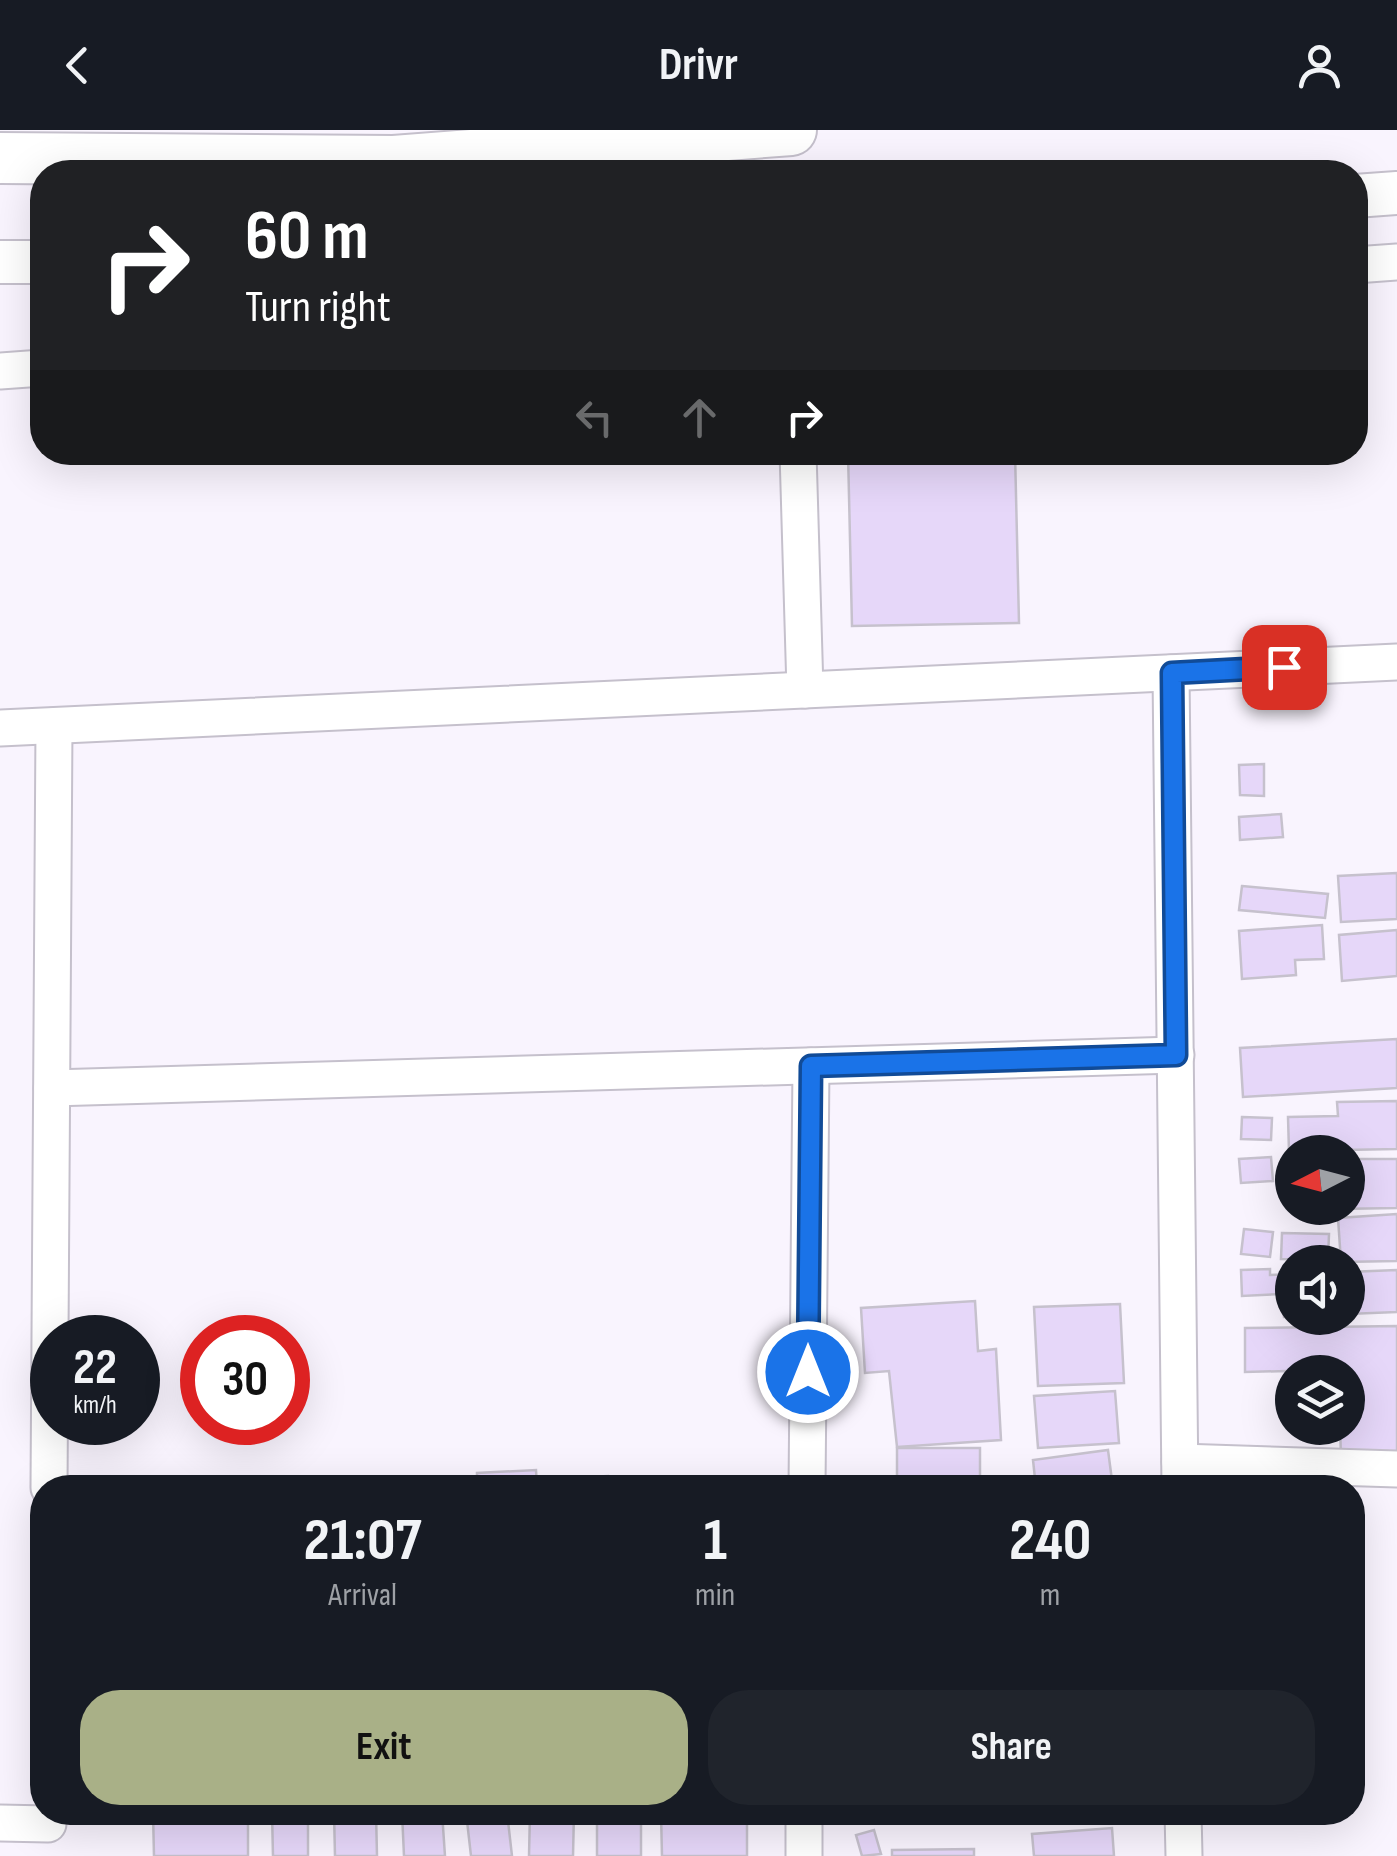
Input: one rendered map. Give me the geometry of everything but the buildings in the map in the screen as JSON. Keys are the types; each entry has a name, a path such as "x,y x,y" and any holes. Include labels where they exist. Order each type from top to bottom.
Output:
{"highway":[{"path":"407,160 790,130"},
{"path":"0,158 263,160"}],"main road":[{"path":"1368,195 1397,193"},
{"path":"0,262 30,262"}],"street":[{"path":"1368,264 1397,262"},
{"path":"0,372 30,369"},
{"path":"798,465 805,690"},
{"path":"0,728 1397,662"},
{"path":"1172,673 1180,1475 1397,1469"},
{"path":"49,1475 54,726"},
{"path":"52,1088 1176,1055"},
{"path":"808,1475 811,1066"},
{"path":"0,1823 48,1831"},
{"path":"804,1825 804,1856"},
{"path":"1183,1825 1184,1856"}],"route":[{"path":"808,1372 811,1066 1176,1055 1172,673 1284,667"}]}
